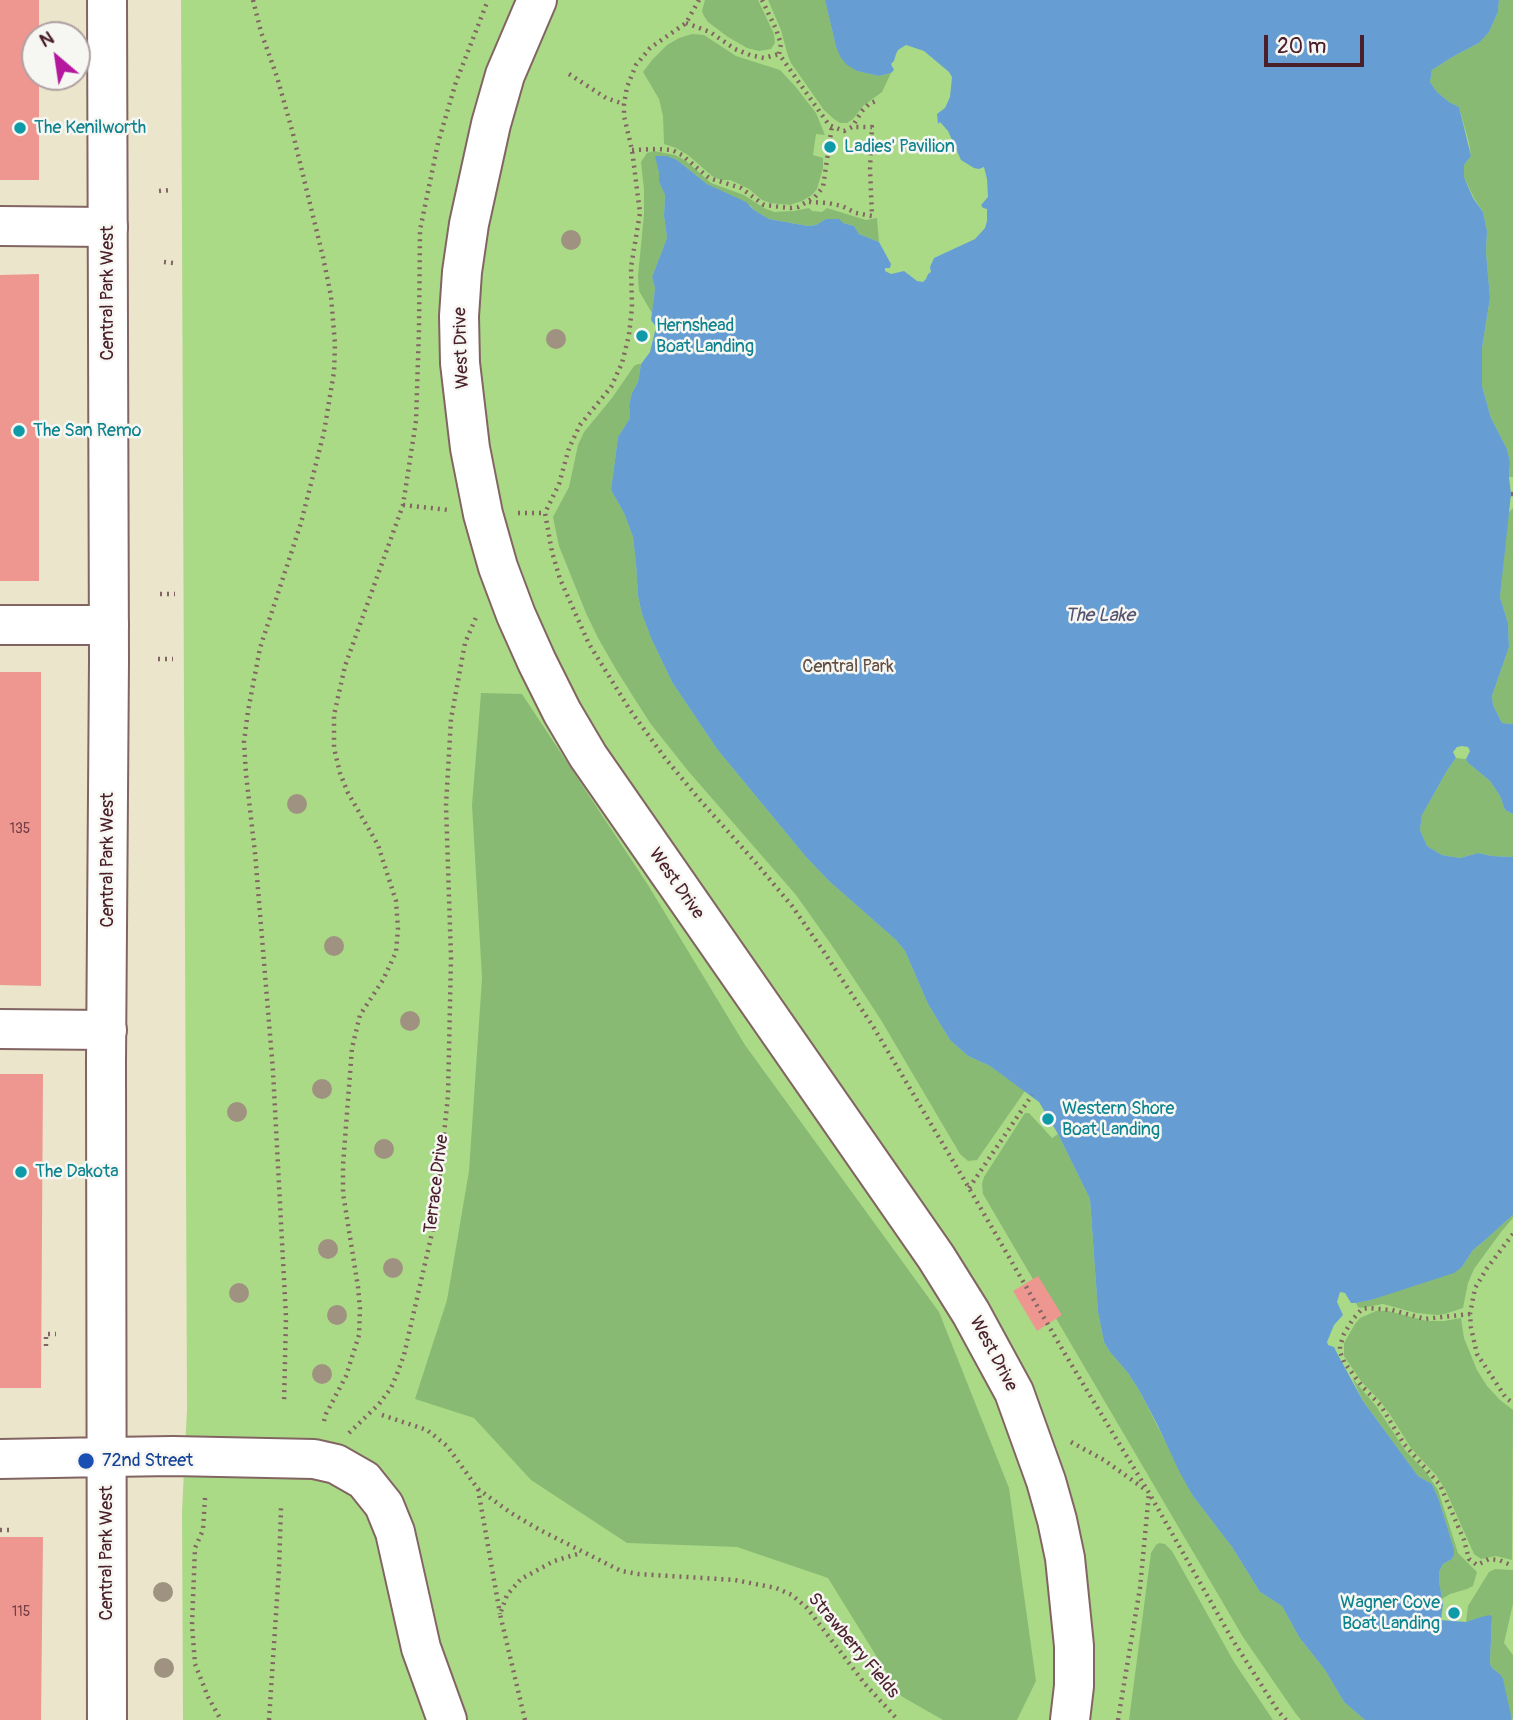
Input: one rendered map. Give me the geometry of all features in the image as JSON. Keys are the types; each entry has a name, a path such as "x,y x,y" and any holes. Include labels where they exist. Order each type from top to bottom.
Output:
{"street":[{"name":"Central Park West","path":"107,0 107,1720"},
{"name":"West Drive","path":"537,0 505,75 482,159 462,272 460,363 470,448 483,514 498,567 537,662 588,756 936,1257 971,1313 1014,1392 1046,1481 1065,1558 1074,1646 1074,1686 1070,1720"},
{"path":"0,226 108,227"},
{"path":"0,625 109,625"},
{"path":"0,1029 107,1030"},
{"path":"0,1459 173,1456 314,1459 336,1464 364,1480 375,1492 390,1517 421,1648 447,1720"}],"path":[{"path":"253,0 292,130 323,257 331,296 335,344 334,372 324,432 300,523 260,648 244,742 273,1071 286,1317 284,1404"},
{"path":"324,1421 346,1376 359,1335 360,1309 343,1194 352,1048 360,1015 383,979 396,952 398,929 396,901 378,845 348,793 340,773 334,748 334,715 345,666 403,505 416,421 420,230 438,143 456,82 488,0"},
{"path":"699,0 686,23 650,48 635,65 627,87 624,116 632,150 640,213 631,267 632,307 629,335 622,363 611,387 580,425 569,448 559,484 545,513 560,579 589,644 630,710 665,758 792,906 874,1028 1149,1493 1232,1639 1286,1720"},
{"path":"762,0 781,44 779,54 829,125 844,131 852,127 872,127 872,216 856,213 842,206 807,201"},
{"path":"686,23 710,32 735,49 750,55 764,58 779,54"},
{"path":"569,74 606,98 624,103"},
{"path":"852,127 862,111 878,100"},
{"path":"632,150 672,150 709,178 741,188 764,205 790,208 798,207 815,197 823,187 832,126"},
{"path":"159,191 171,190"},
{"path":"164,262 174,262"},
{"path":"403,505 452,510"},
{"path":"512,513 545,513"},
{"name":"Terrace Drive","path":"314,1459 358,1425 391,1388 404,1356 435,1220 448,1096 451,958 446,805 451,719 465,643 498,567"},
{"path":"160,594 175,594"},
{"path":"158,659 173,659"},
{"path":"969,1188 1031,1095"},
{"path":"1513,1234 1475,1288 1469,1314 1477,1354 1491,1378 1513,1403"},
{"path":"1469,1314 1425,1319 1391,1310 1368,1308 1353,1319 1344,1334 1340,1352 1361,1385 1381,1406 1404,1444 1440,1485 1464,1540 1469,1559 1477,1565 1489,1559 1513,1566"},
{"path":"46,1346 46,1334 56,1334"},
{"name":"Strawberry Fields","path":"382,1415 427,1430 447,1446 478,1489 511,1513 582,1553 621,1571 734,1580 776,1587 792,1595 807,1608 865,1684 898,1720"},
{"path":"1069,1440 1104,1460 1149,1493"},
{"name":"Strawberry Fields","path":"478,1489 500,1614 525,1720"},
{"path":"1118,1720 1140,1588 1149,1493"},
{"path":"205,1498 203,1530 195,1548 192,1625 195,1664 208,1697 221,1720"},
{"path":"269,1720 281,1508"},
{"path":"0,1530 11,1530"},
{"path":"500,1614 507,1595 521,1580 554,1561 582,1553"}],"green space":[{"name":"Central Park","path":"181,0 1513,0 1513,1720 183,1720 182,1511 187,1409"},
{"path":"705,0 758,0 774,34 775,43 771,49 759,51 747,48 728,37 704,16 702,11"},
{"path":"768,0 825,0 836,47 857,71 879,76 891,73 882,92 863,106 847,123 834,119 824,110 791,63"},
{"path":"1499,0 1513,0 1513,477 1509,477 1507,449 1491,418 1482,386 1482,348 1490,298 1487,231 1483,212 1464,177 1464,165 1471,156 1469,143 1459,107 1437,92 1430,82 1432,70 1479,43 1489,32 1498,12"},
{"path":"692,34 704,35 736,56 780,70 816,113 825,135 816,134 813,155 823,158 823,168 817,189 812,195 790,205 770,203 739,184 712,176 688,155 664,144 659,99 643,72 667,45"},
{"path":"654,151 675,155 711,183 744,195 774,212 809,208 822,212 827,208 866,220 877,218 879,242 859,234 854,226 826,219 808,226 769,219 751,206 707,184 677,160 656,157 659,182 665,195 667,238 652,277 655,288 652,313 639,291 638,276 644,214 641,162 647,153"},
{"path":"638,364 641,364 638,382 629,405 630,418 618,437 611,490 633,537 638,596 651,638 672,682 717,749 806,857 905,951 928,1004 950,1040 968,1056 990,1066 1025,1091 977,1160 968,1161 960,1154 881,1020 796,895 650,723 617,671 586,613 559,546 553,517 569,487 578,445 584,432"},
{"path":"1513,508 1513,724 1502,723 1493,705 1492,696 1509,647 1508,623 1500,597 1508,513"},
{"path":"481,693 522,694 648,885 745,1045 939,1312 1009,1488 1036,1681 1017,1720 943,1720 901,1696 828,1578 737,1547 627,1543 531,1480 474,1418 415,1399 447,1300 469,1171 482,978 472,805"},
{"path":"1456,758 1466,759 1490,781 1505,810 1513,814 1513,857 1478,853 1460,858 1442,855 1427,846 1420,830 1422,815"},
{"path":"1025,1113 1029,1113 1052,1138 1058,1134 1090,1199 1098,1312 1104,1342 1139,1390 1193,1496 1232,1547 1260,1592 1282,1606 1299,1637 1325,1670 1344,1702 1365,1720 1301,1720 1296,1714 1243,1637 983,1194 984,1177"},
{"path":"1513,1215 1474,1269 1463,1308 1437,1315 1416,1313 1383,1304 1358,1307 1356,1303 1462,1267 1473,1250"},
{"path":"1376,1311 1388,1311 1427,1321 1461,1318 1464,1338 1477,1370 1487,1386 1513,1410 1512,1560 1496,1556 1481,1559 1474,1554 1436,1475 1411,1448 1389,1413 1361,1381 1344,1356 1344,1343 1355,1324 1360,1318"},
{"path":"1352,1378 1438,1490 1458,1553 1477,1572 1473,1586 1442,1599 1439,1572 1443,1564 1452,1559 1454,1549 1439,1500 1432,1484 1418,1476 1363,1401"},
{"path":"1159,1543 1165,1544 1172,1551 1234,1662 1273,1720 1129,1720 1151,1553"},
{"path":"1495,1569 1513,1570 1513,1604 1504,1643 1513,1655 1513,1720 1500,1674 1490,1663 1492,1617 1466,1622 1468,1606 1489,1572"}],"water":[{"name":"The Lake","path":"825,0 1499,0 1498,12 1489,32 1479,43 1432,70 1430,82 1437,92 1459,107 1471,156 1464,165 1464,177 1473,198 1483,212 1487,231 1490,298 1482,348 1482,386 1491,418 1507,449 1511,494 1500,597 1508,623 1509,647 1492,696 1493,705 1502,723 1513,724 1513,814 1505,810 1490,781 1467,762 1470,751 1468,747 1462,746 1453,752 1456,758 1422,815 1420,830 1427,846 1442,855 1460,858 1478,853 1513,857 1513,1215 1473,1250 1462,1267 1454,1273 1356,1303 1351,1303 1345,1293 1340,1292 1337,1302 1343,1315 1334,1325 1327,1342 1334,1347 1363,1401 1418,1476 1432,1484 1454,1549 1452,1559 1443,1564 1439,1572 1443,1604 1441,1620 1466,1622 1490,1615 1492,1617 1490,1663 1503,1679 1512,1720 1365,1720 1344,1702 1325,1670 1299,1637 1282,1606 1260,1592 1232,1547 1193,1496 1139,1390 1104,1342 1098,1312 1090,1199 1039,1102 990,1066 968,1056 950,1040 928,1004 905,951 806,857 717,749 672,682 651,638 638,596 633,537 611,490 618,437 630,418 632,393 638,382 641,364 650,352 656,327 651,320 655,288 652,277 667,238 665,195 659,182 655,156 667,156 677,160 707,184 746,202 769,219 808,226 826,219 839,219 854,226 859,234 879,242 891,264 885,271 891,274 904,271 917,281 923,282 926,279 931,272 934,258 975,239 985,228 987,221 987,209 981,205 988,197 984,167 974,168 961,160 948,131 940,122 938,124 937,114 945,108 950,97 952,77 949,72 924,51 906,45 898,50 891,64 894,70 891,73 879,76 857,71 847,65 836,47"}],"building":[{"name":"The Kenilworth","path":"0,0 39,0 39,21 21,21 21,91 39,91 39,180 0,180"},
{"name":"The San Remo","path":"39,274 39,581 0,581 0,275"},
{"path":"0,672 41,672 41,986 0,985"},
{"name":"The Dakota","path":"0,1074 43,1074 41,1388 0,1388"},
{"path":"1038,1276 1062,1315 1037,1331 1013,1291"},
{"path":"0,1537 43,1537 41,1720 0,1720"}],"place":[{"name":"The Kenilworth","path":"20,128"},
{"name":"Ladies' Pavilion","path":"830,147"},
{"name":"Hernshead Boat Landing","path":"642,336"},
{"name":"The San Remo","path":"19,431"},
{"name":"Western Shore Boat Landing","path":"1048,1119"},
{"name":"The Dakota","path":"21,1172"},
{"name":"72nd Street","path":"86,1461"},
{"name":"Wagner Cove Boat Landing","path":"1454,1613"}]}
